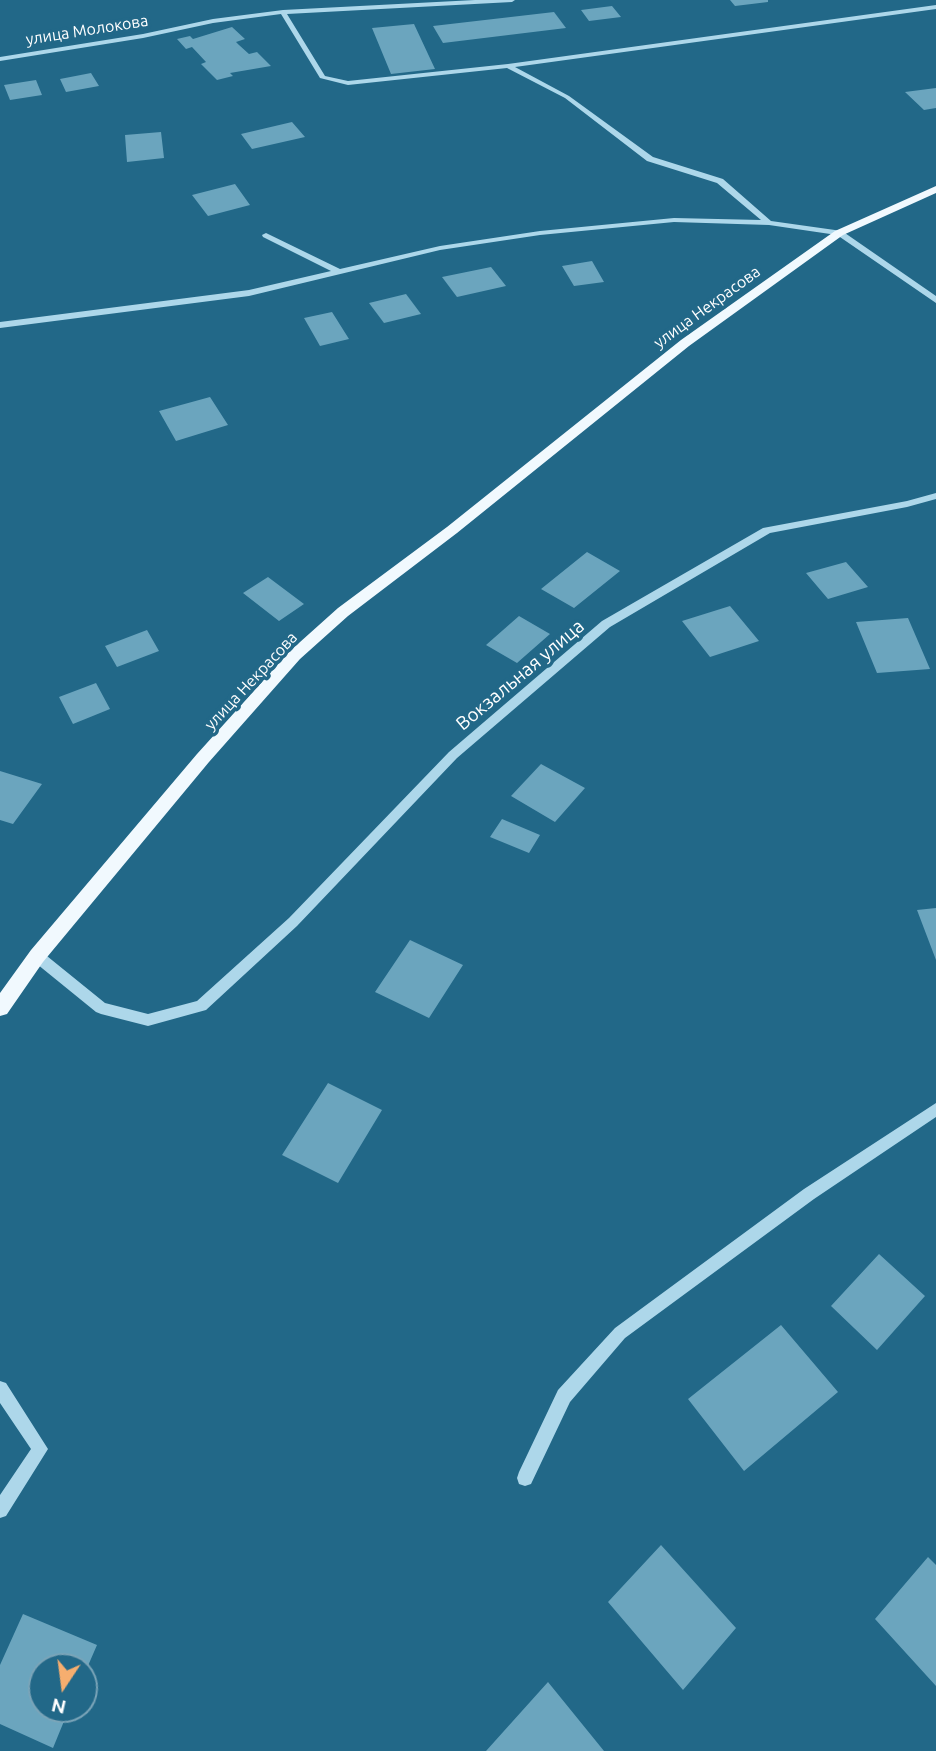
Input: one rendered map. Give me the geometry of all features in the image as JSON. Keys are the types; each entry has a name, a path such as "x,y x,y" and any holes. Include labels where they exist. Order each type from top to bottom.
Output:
{"main road":[{"path":"839,233 936,189"},
{"name":"улица Некрасова","path":"0,1008 37,956 203,758 295,655 343,612 452,530 685,343 839,233"}],"street":[{"name":"улица Молокова","path":"0,59 283,12 512,0"},
{"path":"283,12 322,77 334,82 348,83 508,66 936,7"},
{"path":"508,66 567,97 650,159 720,181 769,223"},
{"path":"0,325 249,293 440,248 540,233 674,220 769,223 839,233 936,300"},
{"path":"266,235 337,271"},
{"name":"Вокзальная улица","path":"37,956 101,1008 148,1020 201,1006 293,922 453,755 607,624 766,530 907,504 936,496"},
{"path":"525,1478 564,1396 620,1333 809,1194 936,1110"},
{"path":"0,1389 40,1450 0,1510"}],"building":[{"path":"730,0 768,0 768,2 735,6"},
{"path":"612,6 621,17 589,21 581,10"},
{"path":"554,12 566,28 443,43 433,26"},
{"path":"414,24 435,69 391,74 372,28"},
{"path":"232,27 245,39 236,42 249,54 257,52 271,66 230,73 233,76 217,80 201,64 206,62 192,47 186,49 177,39 190,36 193,39"},
{"path":"91,73 99,86 66,92 60,79"},
{"path":"36,80 42,95 10,100 4,85"},
{"path":"936,88 936,108 924,110 905,92"},
{"path":"292,122 305,137 252,149 241,134"},
{"path":"161,132 164,158 127,162 125,135"},
{"path":"235,184 250,205 208,216 192,195"},
{"path":"592,261 604,282 574,286 562,266"},
{"path":"491,267 506,286 457,297 442,277"},
{"path":"406,294 421,314 384,323 369,303"},
{"path":"332,312 349,339 320,346 304,318"},
{"path":"210,397 228,425 176,441 159,411"},
{"path":"587,552 620,571 574,608 541,589"},
{"path":"846,562 868,587 828,599 806,573"},
{"path":"268,577 304,604 279,621 243,593"},
{"path":"730,606 759,641 710,657 682,621"},
{"path":"519,616 550,634 517,663 486,645"},
{"path":"908,618 930,669 877,673 856,622"},
{"path":"147,630 159,651 117,667 105,646"},
{"path":"96,683 110,709 73,724 59,697"},
{"path":"541,764 585,788 555,822 511,796"},
{"path":"0,771 42,784 13,824 0,820"},
{"path":"502,819 540,835 529,853 490,837"},
{"path":"936,908 936,960 917,910"},
{"path":"410,940 463,965 429,1018 375,992"},
{"path":"328,1083 382,1110 338,1183 282,1155"},
{"path":"879,1254 925,1296 877,1350 831,1306"},
{"path":"781,1325 838,1392 744,1471 688,1399"},
{"path":"661,1545 736,1628 683,1690 608,1602"},
{"path":"928,1557 936,1565 936,1686 875,1619"},
{"path":"23,1614 97,1645 94,1653 28,1653 28,1723 63,1723 53,1748 0,1724 0,1665"},
{"path":"548,1682 604,1751 486,1751"}]}
